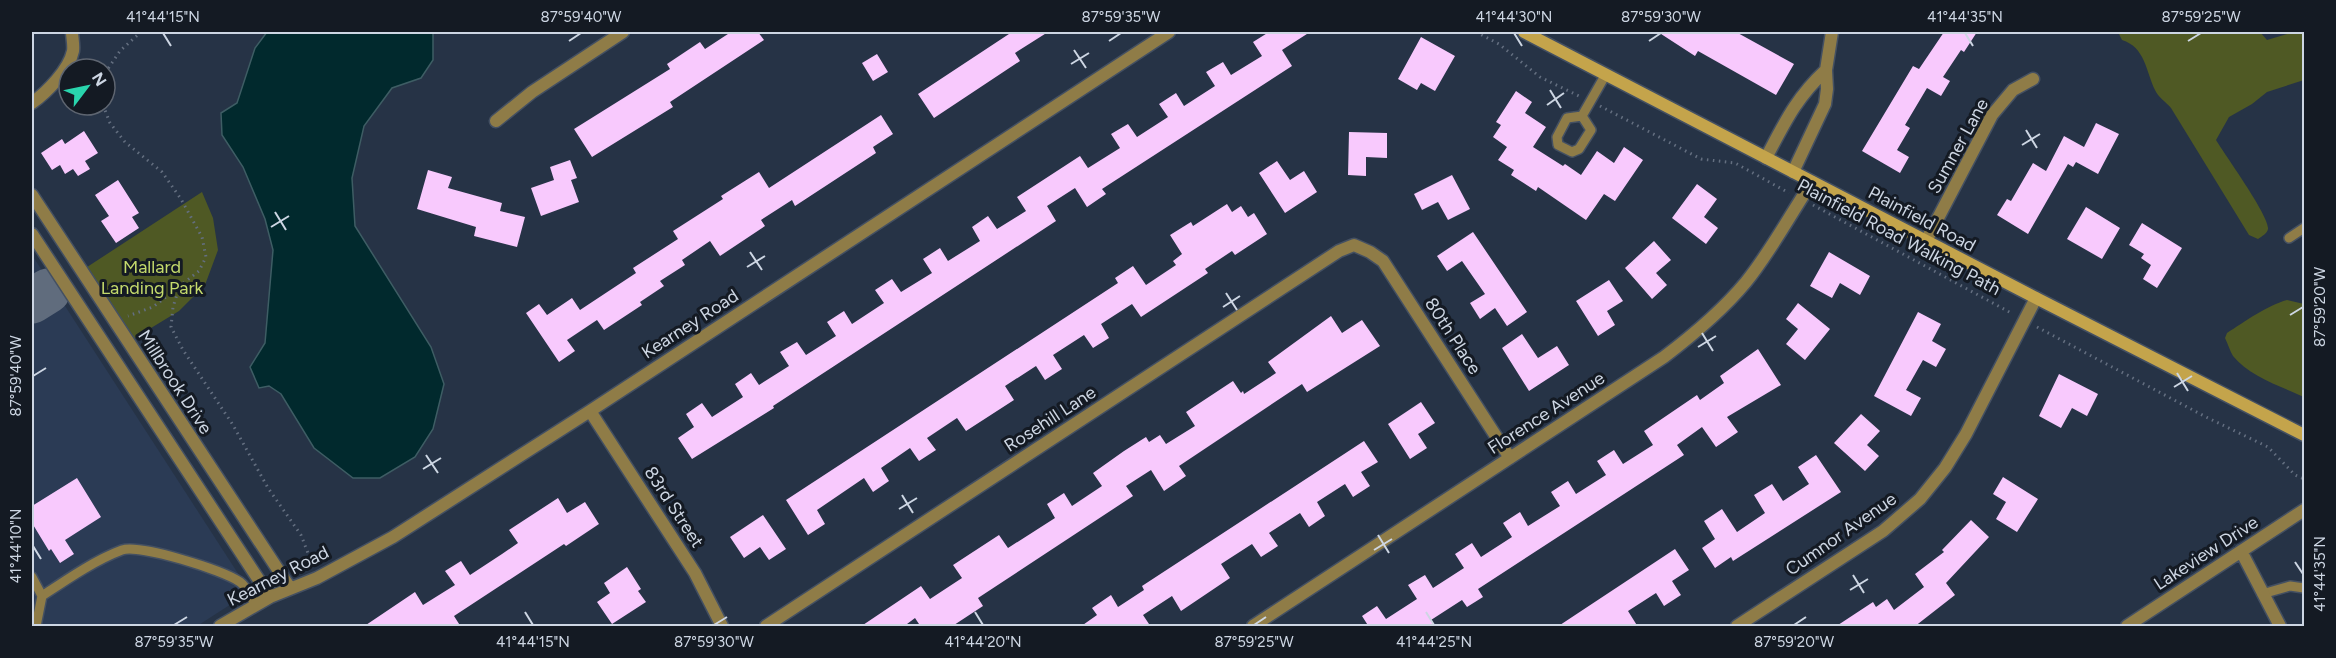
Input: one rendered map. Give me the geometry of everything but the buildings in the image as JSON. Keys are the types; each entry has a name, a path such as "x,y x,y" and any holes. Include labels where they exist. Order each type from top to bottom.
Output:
{"main road":[{"name":"Plainfield Road","path":"1524,32 2304,435"}],"street":[{"path":"32,103 47,92 57,80 73,51 72,32"},
{"path":"496,121 532,92 623,32"},
{"name":"Kearney Road","path":"220,627 270,597 317,578 393,537 590,411 1169,32"},
{"path":"1793,172 1825,104 1830,33"},
{"path":"1766,158 1794,105 1805,89 1826,70"},
{"name":"Sumner Lane","path":"1926,241 1992,114 2013,90 2033,80"},
{"name":"Florence Avenue","path":"1253,627 1664,357 1698,331 1746,282 1766,255 1812,182"},
{"name":"Millbrook Drive","path":"32,195 290,588"},
{"path":"32,234 270,597"},
{"name":"80th Place","path":"1354,245 1383,261 1510,458"},
{"name":"Rosehill Lane","path":"766,627 1331,256 1354,245"},
{"name":"Cumnor Avenue","path":"1737,627 1883,531 1920,499 1945,468 1966,434 2036,298"},
{"name":"83rd Street","path":"590,411 695,573 722,627"},
{"name":"Lakeview Drive","path":"2127,627 2304,510"},
{"path":"2241,551 2280,627"}],"lane":[{"path":"1582,116 1606,74"},
{"path":"2289,238 2304,228"},
{"path":"42,596 66,580 124,549 166,555 218,570 243,584 256,605"},
{"path":"32,577 42,596 36,627"},
{"path":"2262,594 2290,586 2304,588"}],"path":[{"path":"116,57 141,32"},
{"name":"Plainfield Road Walking Path","path":"1476,32 1499,44 1540,77 1701,159 1735,163 1772,185 1801,198 2206,417 2268,447 2295,476 2304,479"},
{"path":"108,117 125,142 162,172 181,199 202,237 206,257 199,271 153,307 128,316 117,325"},
{"path":"180,285 173,307 171,327 183,350 233,425 268,488 301,535 317,578"}],"shaded area":[{"path":"267,32 433,32 433,60 421,78 392,88 364,126 352,178 355,226 431,347 444,384 433,429 415,457 380,478 353,478 314,448 281,394 269,386 259,388 250,367 265,343 273,250 265,219 243,167 222,135 221,113 237,103 255,48"},
{"path":"32,255 250,592 197,626 32,626"}],"green space":[{"path":"2118,32 2260,32 2267,40 2294,32 2304,32 2304,80 2267,92 2229,117 2216,140 2267,222 2268,229 2263,236 2258,239 2249,235 2171,108 2156,93 2144,60 2136,48 2122,40"},
{"name":"Mallard Landing Park","path":"202,192 213,218 218,250 205,285 179,311 128,342 81,271"},
{"path":"2287,300 2304,304 2304,397 2248,369 2233,356 2225,338 2227,333 2256,314"}],"taxiway":[{"path":"32,301 48,291"}]}
